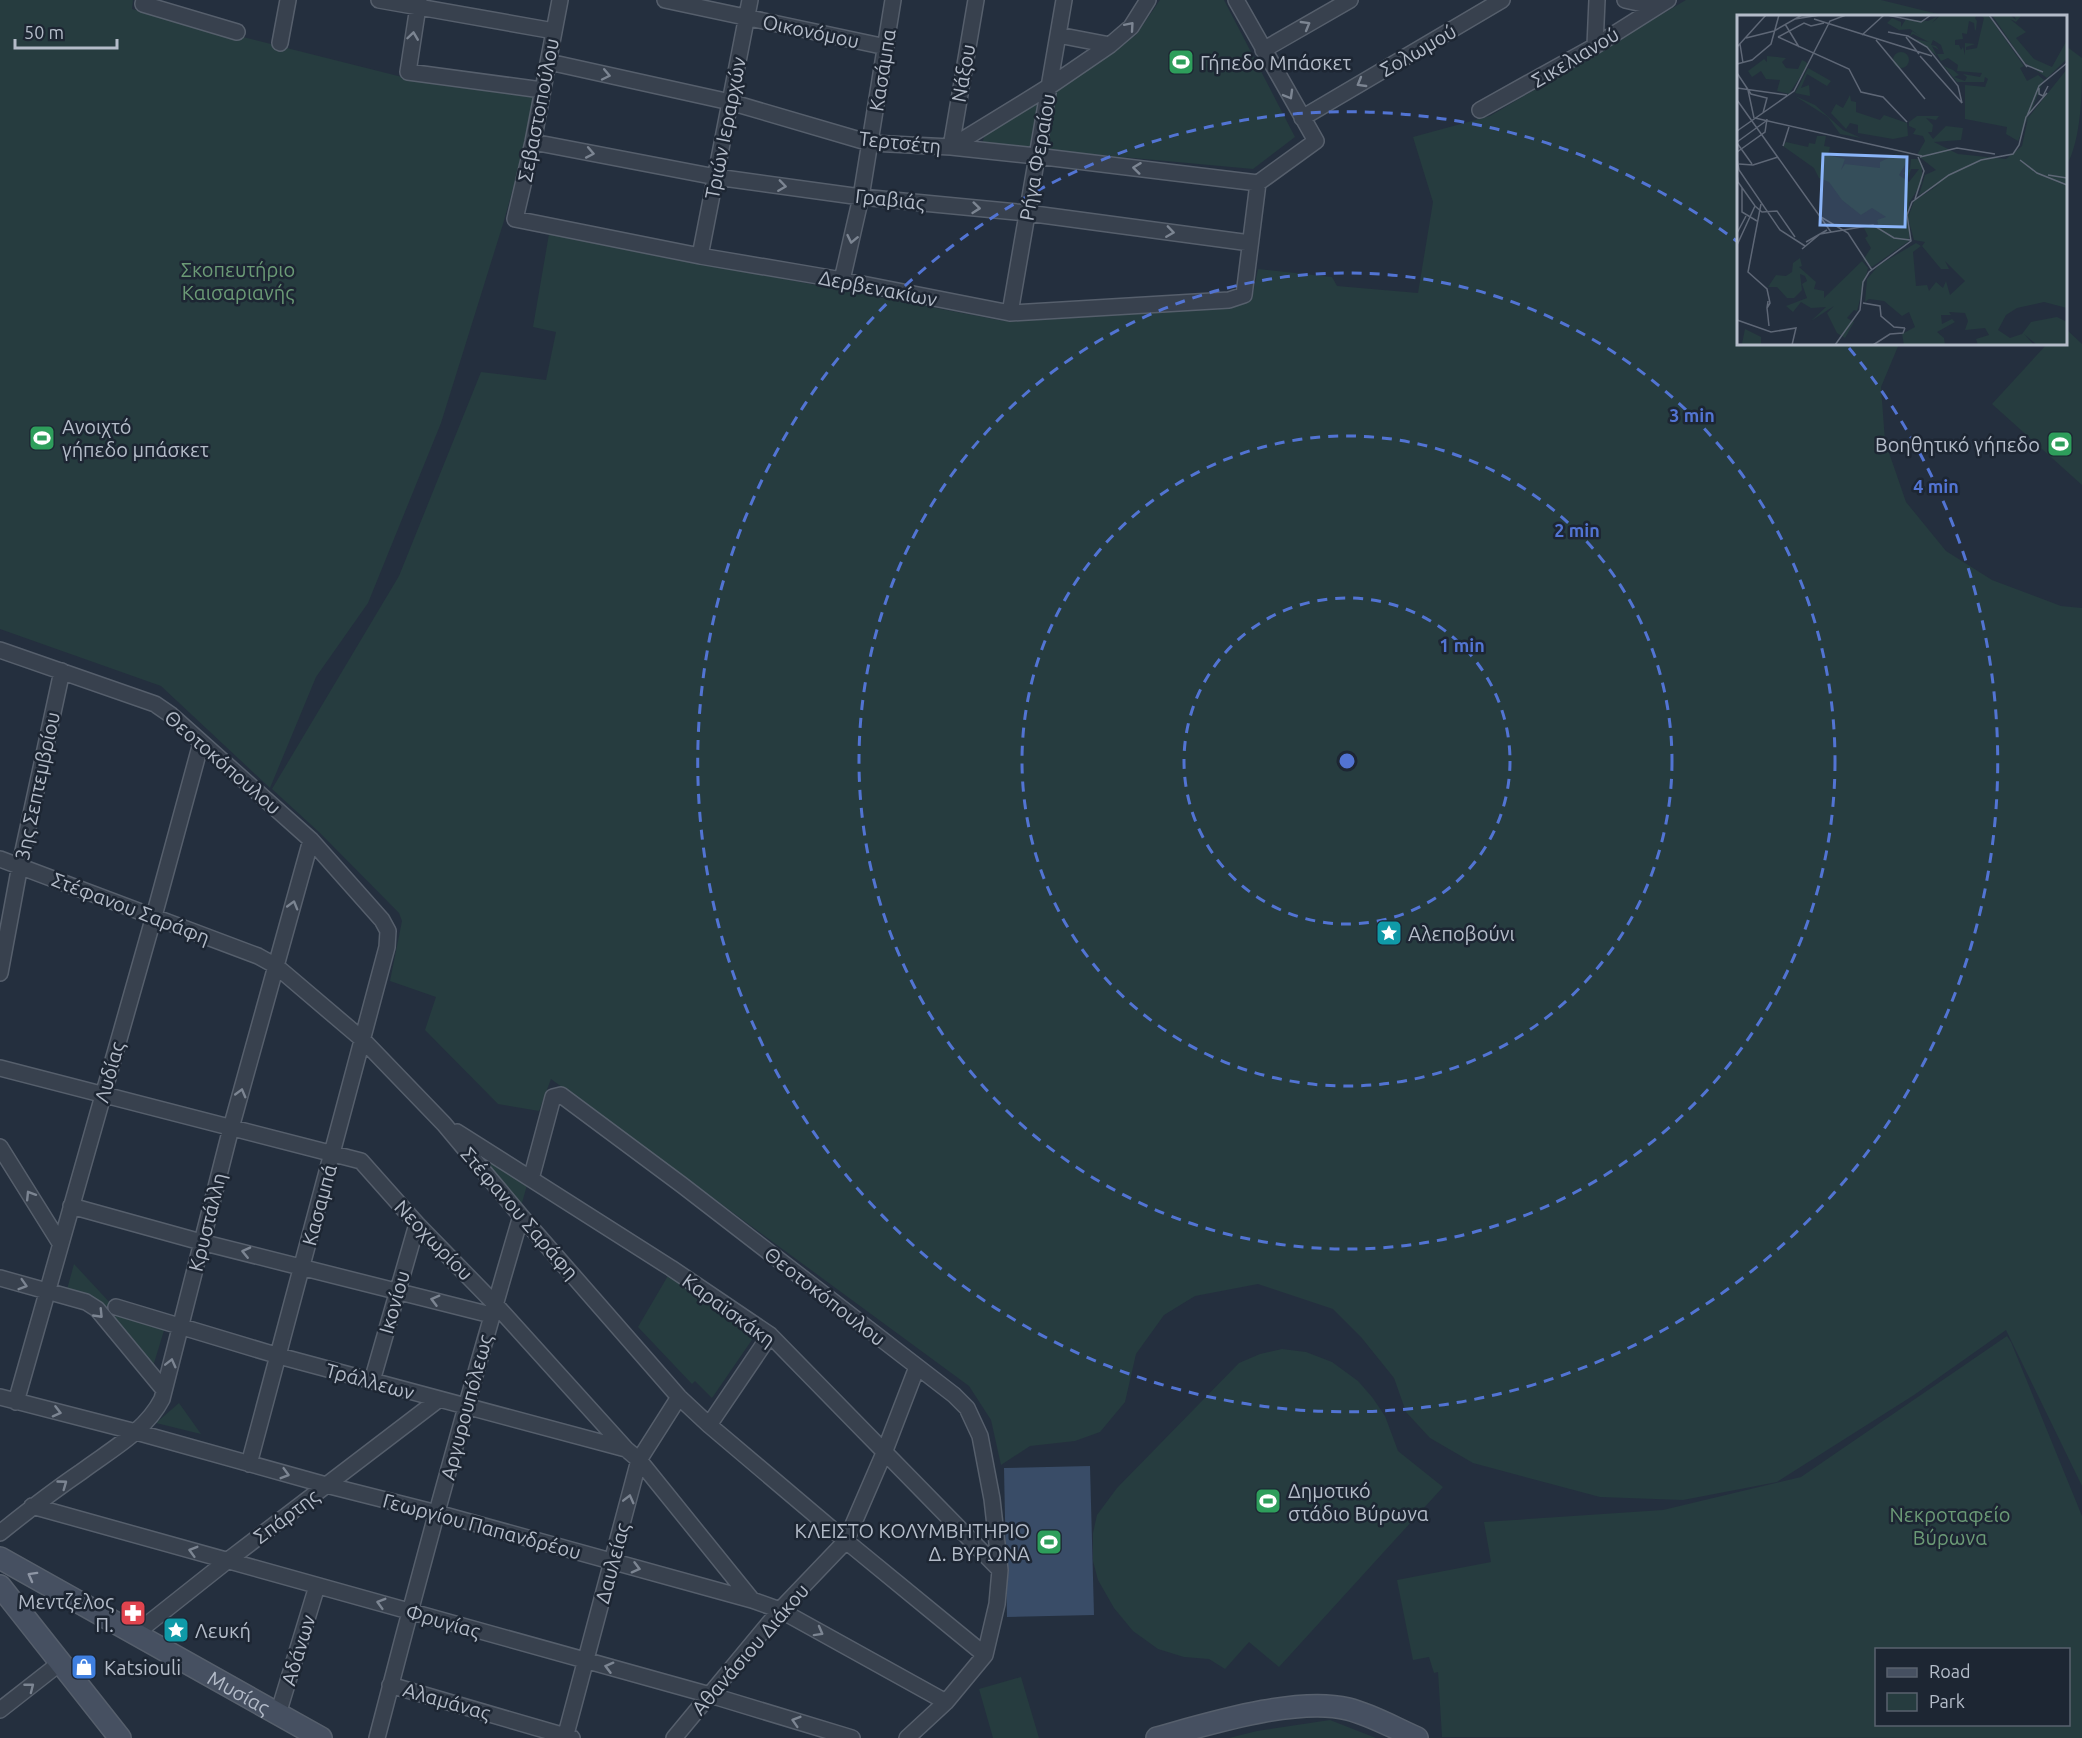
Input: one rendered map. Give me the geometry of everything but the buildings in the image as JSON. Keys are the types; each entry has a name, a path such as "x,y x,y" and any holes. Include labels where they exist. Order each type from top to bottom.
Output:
{"street":[{"path":"280,43 288,0"},
{"path":"379,0 418,3 554,31"},
{"name":"Σεβαστοπούλου","path":"515,219 533,141 560,0"},
{"name":"Οικονόμου","path":"665,0 886,46"},
{"name":"Τριών Ιεραρχών","path":"700,256 750,0"},
{"name":"Κασάμπα","path":"842,280 861,197 893,0"},
{"name":"Νάξου","path":"951,147 976,0"},
{"name":"Ρήγα Φεραίου","path":"1010,313 1064,0"},
{"path":"951,147 1050,86 1110,45 1131,27 1148,0"},
{"path":"1236,0 1316,141 1258,183 1250,243"},
{"path":"1263,50 1350,0"},
{"name":"Σολωμού","path":"1302,118 1502,0"},
{"path":"1595,46 1597,0"},
{"path":"1625,0 1662,4"},
{"path":"143,2 237,32"},
{"path":"418,3 408,72 543,90"},
{"name":"Σικελιανού","path":"1480,111 1595,46 1662,4"},
{"path":"1058,35 1110,45"},
{"name":"Τερτσέτη","path":"549,62 730,102 870,143 951,147 1258,183"},
{"name":"Γραβιάς","path":"533,141 716,177 861,197 1027,213 1250,243"},
{"name":"Δερβενακίων","path":"515,219 700,256 842,280 1010,313 1229,300 1244,295 1250,243"},
{"name":"Θεοτοκόπουλου","path":"0,650 156,704 311,840 382,921 388,931 387,947"},
{"name":"3ης Σεπτεμβρίου","path":"0,973 20,865 63,671"},
{"name":"Λυδίας","path":"16,1402 201,743"},
{"name":"Κρυστάλλη","path":"0,1533 33,1506 136,1432 154,1414 162,1399 231,1128 311,840"},
{"name":"Στέφανου Σαράφη","path":"0,859 258,956 276,966 363,1040 444,1124 521,1216 680,1397 709,1425 846,1541 985,1655"},
{"name":"Κασαμπά","path":"249,1464 387,947"},
{"name":"Νεοχωρίου","path":"0,1068 361,1161 493,1310 639,1460 752,1600"},
{"name":"Θεοτοκόπουλου","path":"531,1179 553,1097 561,1095 682,1185 954,1395 967,1408 980,1436 992,1498 1000,1570 997,1604 985,1655"},
{"name":"Καραϊσκάκη","path":"444,1124 671,1268 770,1335 1000,1570"},
{"path":"0,1147 60,1243"},
{"path":"71,1206 201,1242 397,1290 493,1310"},
{"name":"Αργυρουπόλεως","path":"376,1738 436,1513 521,1216"},
{"name":"Ικονίου","path":"372,1381 417,1224"},
{"path":"0,1278 86,1302 97,1309 164,1390"},
{"name":"Τράλλεων","path":"117,1306 279,1356 626,1449"},
{"path":"709,1425 770,1335"},
{"name":"Αθανάσιου Διάκου","path":"674,1738 780,1610 846,1541 884,1453 917,1367"},
{"name":"Δαυλείας","path":"568,1737 639,1460 680,1397"},
{"name":"Γεωργίου Παπανδρέου","path":"0,1398 136,1432 752,1600 780,1610 946,1702"},
{"name":"Σπάρτης","path":"135,1634 227,1560 438,1400"},
{"name":"Φρυγίας","path":"33,1506 710,1695 852,1738"},
{"name":"Μυσίας","path":"0,1558 321,1738"},
{"path":"0,1586 120,1738"},
{"name":"Αδάνων","path":"278,1714 318,1586"},
{"path":"907,1738 946,1702 985,1655"},
{"path":"0,1710 60,1663"},
{"name":"Αλαμάνας","path":"390,1685 568,1737"},
{"path":"1156,1738 1256,1714 1299,1707 1346,1709 1417,1738"}],"green space":[{"name":"Σκοπευτήριο Καισαριανής","path":"0,0 133,0 132,9 406,78 536,95 503,224 441,423 368,603 316,677 270,788 161,686 0,629"},
{"path":"1160,0 1224,0 1295,137 1253,169 982,144 987,127 1136,35"},
{"path":"1686,0 1881,0 1942,15 1737,15 1737,345 1899,345 1881,387 1885,441 1906,502 1946,551 1992,580 2061,606 2082,608 2082,1486 2006,1330 1914,1395 1777,1482 1683,1500 1600,1497 1473,1463 1430,1438 1406,1412 1394,1378 1361,1337 1333,1309 1258,1284 1195,1296 1164,1315 1136,1354 1125,1402 1100,1432 1075,1441 1030,1446 1001,1465 991,1420 969,1386 551,1079 539,1111 498,1104 425,1030 436,997 390,981 402,921 399,913 320,833 272,789 399,576 481,372 546,380 556,332 533,327 549,234 1004,321 1233,307 1252,298 1258,269 1332,277 1337,286 1418,293 1433,202 1413,137 1490,116"},
{"path":"2067,47 2082,58 2078,129 2067,165"},
{"name":"Βοηθητικό γήπεδο","path":"2067,330 2082,344 2082,485 1992,404 2046,345 2067,345"},
{"path":"482,1152 528,1182 521,1206 477,1158"},
{"path":"74,1264 112,1305 166,1324 151,1373 99,1308 66,1293"},
{"path":"669,1274 758,1331 712,1398 695,1381 692,1384 638,1327"},
{"name":"Νεκροταφείο Βύρωνα","path":"2007,1336 2082,1516 2082,1738 1442,1737 1438,1672 1434,1673 1429,1657 1413,1660 1397,1580 1491,1562 1484,1522 1663,1510 1801,1477"},
{"name":"Δημοτικό στάδιο Βύρωνα","path":"1282,1349 1306,1352 1332,1362 1358,1381 1385,1416 1398,1451 1443,1487 1279,1667 1249,1642 1225,1669 1209,1659 1184,1657 1158,1649 1133,1631 1114,1608 1098,1580 1093,1561 1093,1533 1097,1515 1117,1488 1239,1363 1260,1354"},
{"path":"179,1403 201,1434 156,1423"},
{"path":"1021,1677 1039,1738 993,1738 979,1689"},
{"path":"1330,1720 1376,1738 1229,1738 1257,1731"}],"water":[{"name":"ΚΛΕΙΣΤΟ ΚΟΛΥΜΒΗΤΗΡΙΟ Δ. ΒΥΡΩΝΑ","path":"1090,1466 1094,1615 1007,1617 1004,1468"}],"place":[{"name":"Γήπεδο Μπάσκετ","path":"1181,62"},
{"name":"Ανοιχτό γήπεδο μπάσκετ","path":"42,438"},
{"name":"Βοηθητικό γήπεδο","path":"2060,444"},
{"name":"Αλεποβούνι","path":"1389,933"},
{"name":"Δημοτικό στάδιο Βύρωνα","path":"1268,1501"},
{"name":"ΚΛΕΙΣΤΟ ΚΟΛΥΜΒΗΤΗΡΙΟ Δ. ΒΥΡΩΝΑ","path":"1049,1542"},
{"name":"Μεντζελος Π.","path":"133,1613"},
{"name":"Λευκή","path":"176,1630"},
{"name":"Katsiouli","path":"84,1667"}]}
